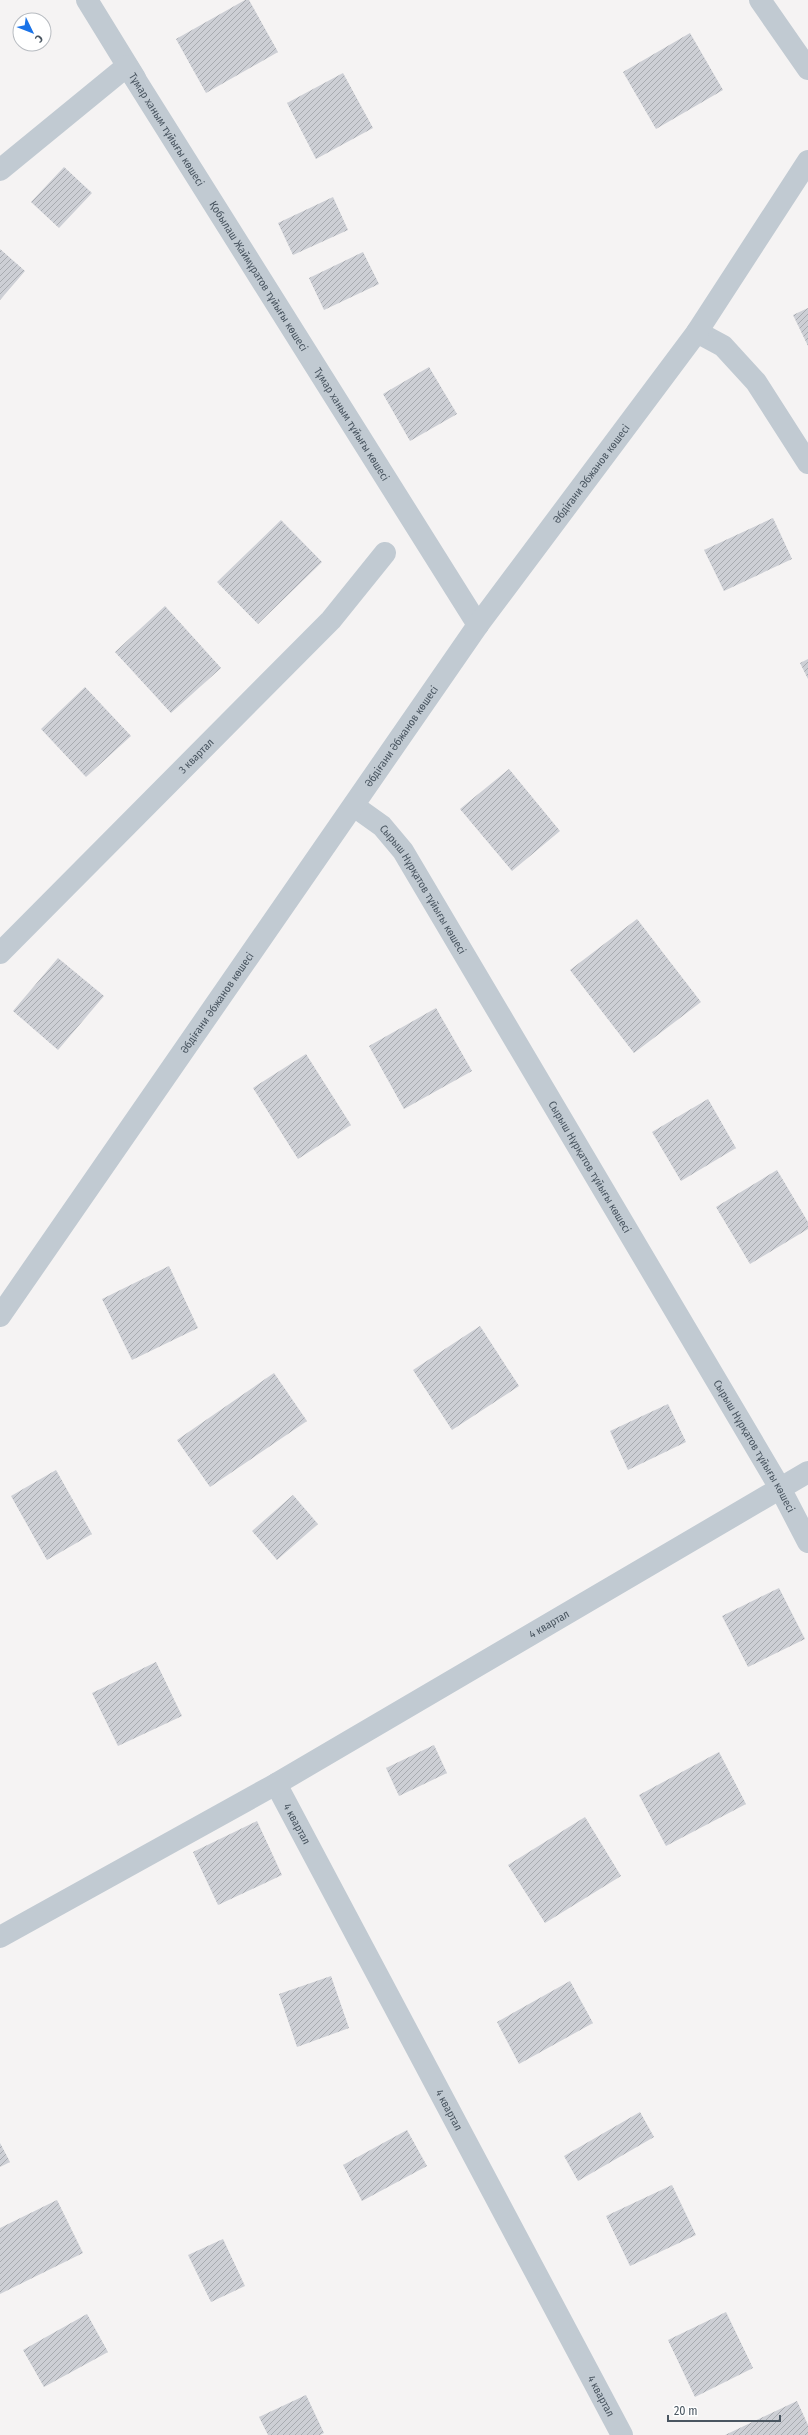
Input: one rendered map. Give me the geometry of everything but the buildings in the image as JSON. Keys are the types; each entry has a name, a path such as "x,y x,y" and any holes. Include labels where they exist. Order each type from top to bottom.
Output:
{"street":[{"name":"Тұмар ханым тұйығы көшесі","path":"87,0 476,621"},
{"path":"760,0 808,69"},
{"name":"Қобылаш Жаймұратов тұйығы көшесі","path":"0,170 127,66 476,621"},
{"name":"Әбдіғани Әбжанов көшесі","path":"0,1316 354,806 476,621 697,332 808,161"},
{"path":"697,332 723,346 756,382 808,463"},
{"name":"3 квартал","path":"0,953 330,620 385,553"},
{"name":"Сырыш Нұрқатов тұйығы көшесі","path":"354,806 382,826 403,850 780,1488 808,1542"},
{"name":"4 квартал","path":"0,1937 276,1784 808,1472"},
{"name":"4 квартал","path":"276,1784 622,2435"}]}
